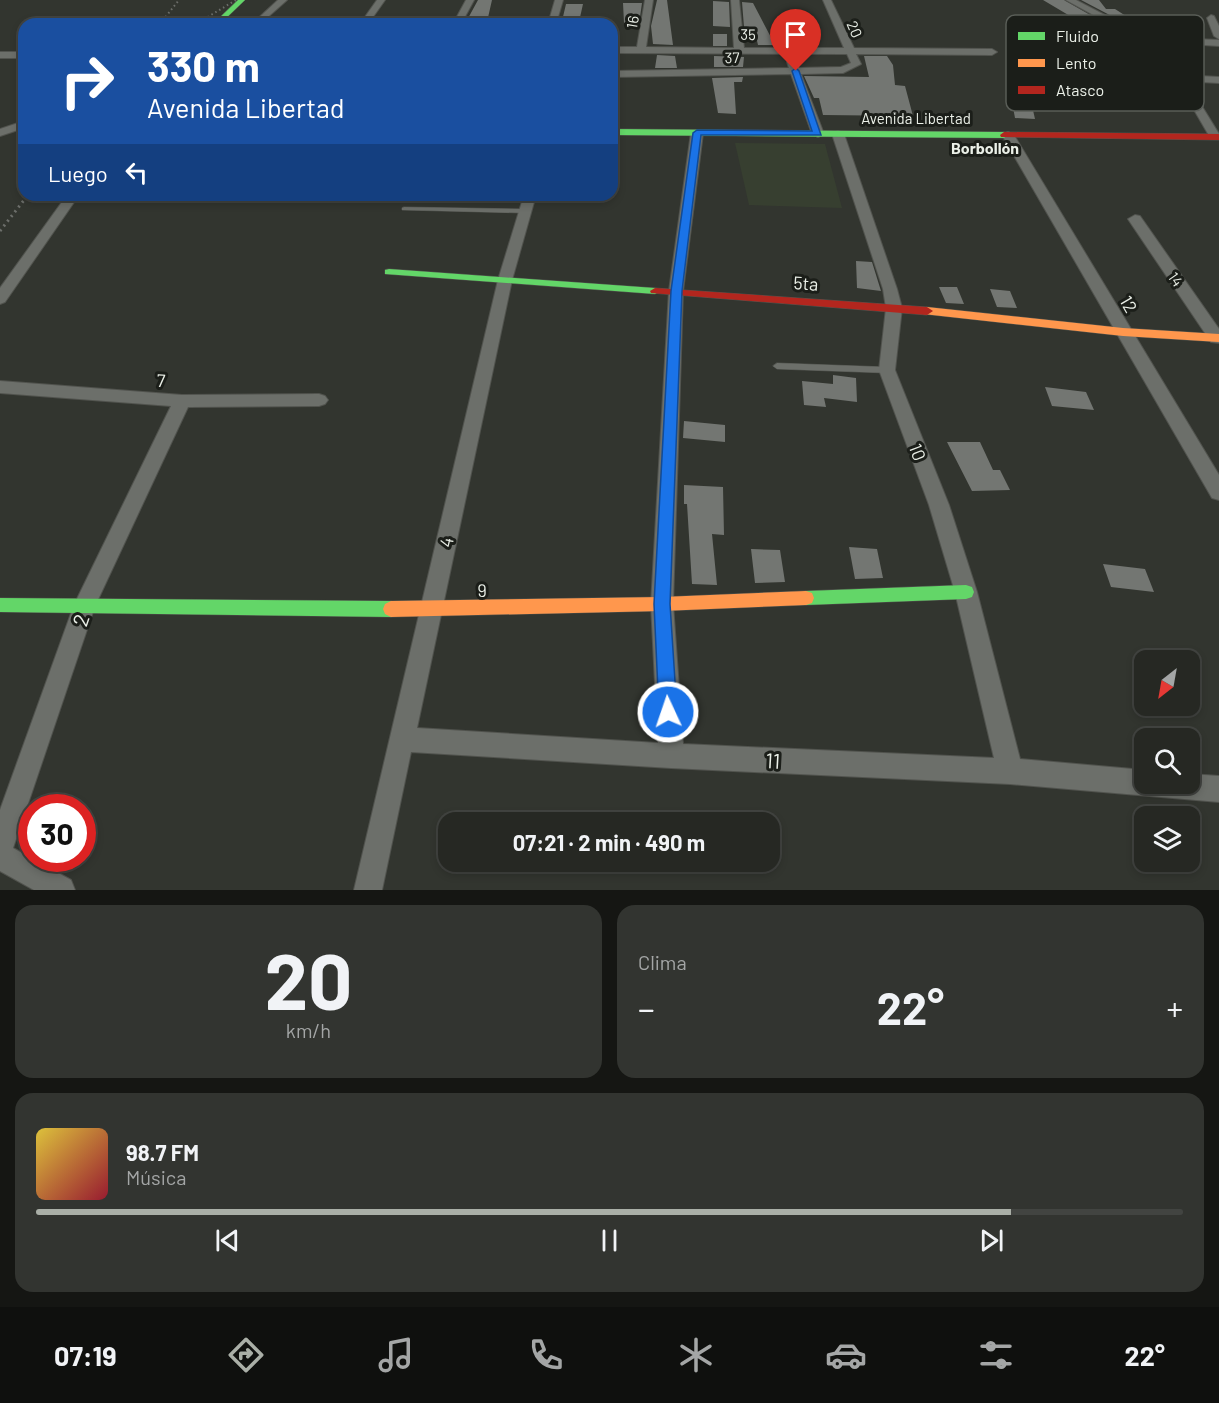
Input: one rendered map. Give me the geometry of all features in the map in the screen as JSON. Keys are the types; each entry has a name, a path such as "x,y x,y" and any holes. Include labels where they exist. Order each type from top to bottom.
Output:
{"street":[{"path":"222,18 242,0"},
{"path":"262,18 283,0"},
{"path":"368,18 381,0"},
{"path":"460,18 470,0"},
{"path":"554,18 559,0"},
{"name":"16","path":"640,49 649,0"},
{"path":"735,0 739,49"},
{"name":"20","path":"827,0 856,64 851,68"},
{"path":"1070,0 1098,15"},
{"path":"1211,18 1219,36"},
{"path":"1204,42 1219,43"},
{"name":"35","path":"618,50 992,52"},
{"path":"787,50 818,134"},
{"path":"0,55 18,55"},
{"name":"37","path":"618,74 851,68"},
{"path":"1204,79 1219,80"},
{"path":"1200,111 1217,137"},
{"path":"3,130 18,126"},
{"name":"Avenida Libertad","path":"618,132 1217,137"},
{"path":"670,756 662,604 676,291 697,133"},
{"name":"10","path":"838,134 890,289 894,308 886,370 939,505 966,592 1010,771"},
{"name":"12","path":"1008,135 1219,492"},
{"path":"0,299 69,201"},
{"name":"4","path":"368,890 505,280 527,203"},
{"name":"14","path":"1135,219 1218,338"},
{"name":"5ta","path":"389,272 894,308 1123,332 1218,338"},
{"name":"7","path":"0,387 182,401 319,400"},
{"name":"2","path":"0,848 85,605 182,401"},
{"name":"9","path":"0,605 431,609 662,604 966,592"},
{"name":"11","path":"402,739 670,756 1010,771 1134,782"},
{"name":"11","path":"1200,787 1219,789"},
{"path":"0,856 61,890"}],"lane":[{"path":"404,209 527,203"},
{"path":"777,366 886,370"}],"shaded area":[{"path":"735,143 825,144 842,208 749,205"}],"building":[{"path":"478,0 492,0 488,18 468,18"},
{"path":"657,0 667,0 673,45 653,44 651,26"},
{"path":"1043,0 1064,0 1090,15 1068,15"},
{"path":"1081,0 1099,0 1106,9 1115,9 1124,15 1110,15"},
{"path":"713,1 729,2 730,27 713,26"},
{"path":"742,2 753,3 775,45 758,45 754,28 744,27"},
{"path":"623,3 642,3 639,24 624,23"},
{"path":"566,4 583,4 580,18 563,18"},
{"path":"713,34 727,34 727,46 713,46"},
{"path":"657,55 675,56 677,68 655,68"},
{"path":"714,56 744,57 743,67 714,67"},
{"path":"864,56 887,56 893,65 895,85 905,86 913,116 823,115 819,98 814,98 804,76 869,77"},
{"path":"743,77 742,82 734,82 736,114 718,113 712,78"},
{"path":"1014,111 1033,111 1035,119 1015,118"},
{"path":"856,261 872,262 881,291 857,288"},
{"path":"939,287 957,287 964,304 946,303"},
{"path":"990,289 1010,291 1017,308 997,307"},
{"path":"833,375 856,378 857,402 824,398 826,407 804,405 802,381 833,384"},
{"path":"1045,387 1086,392 1094,410 1052,406"},
{"path":"684,421 725,425 725,442 683,438"},
{"path":"947,442 980,442 993,470 1000,470 1010,490 972,491"},
{"path":"684,485 723,487 724,535 712,534 717,585 692,584"},
{"path":"849,547 877,549 883,578 855,579"},
{"path":"751,549 780,550 785,582 755,583"},
{"path":"1103,564 1145,569 1154,592 1111,587"}],"railway":[{"path":"165,18 179,0"},
{"path":"206,18 236,0"},
{"path":"0,231 23,201"}],"traffic: fast":[{"path":"222,18 242,0"},
{"path":"618,132 1004,135"},
{"path":"389,272 655,291"},
{"path":"806,598 966,592"},
{"path":"0,605 391,609"}],"traffic: slow":[{"path":"927,311 1123,332 1219,338"},
{"path":"391,609 662,604 806,598"}],"traffic: jam":[{"path":"1004,135 1219,137"},
{"path":"655,291 927,311"}],"district":[{"name":"Borbollón","path":"985,147"}],"route":[{"path":"668,712 662,604 676,291 697,133 818,134 796,71"}]}
